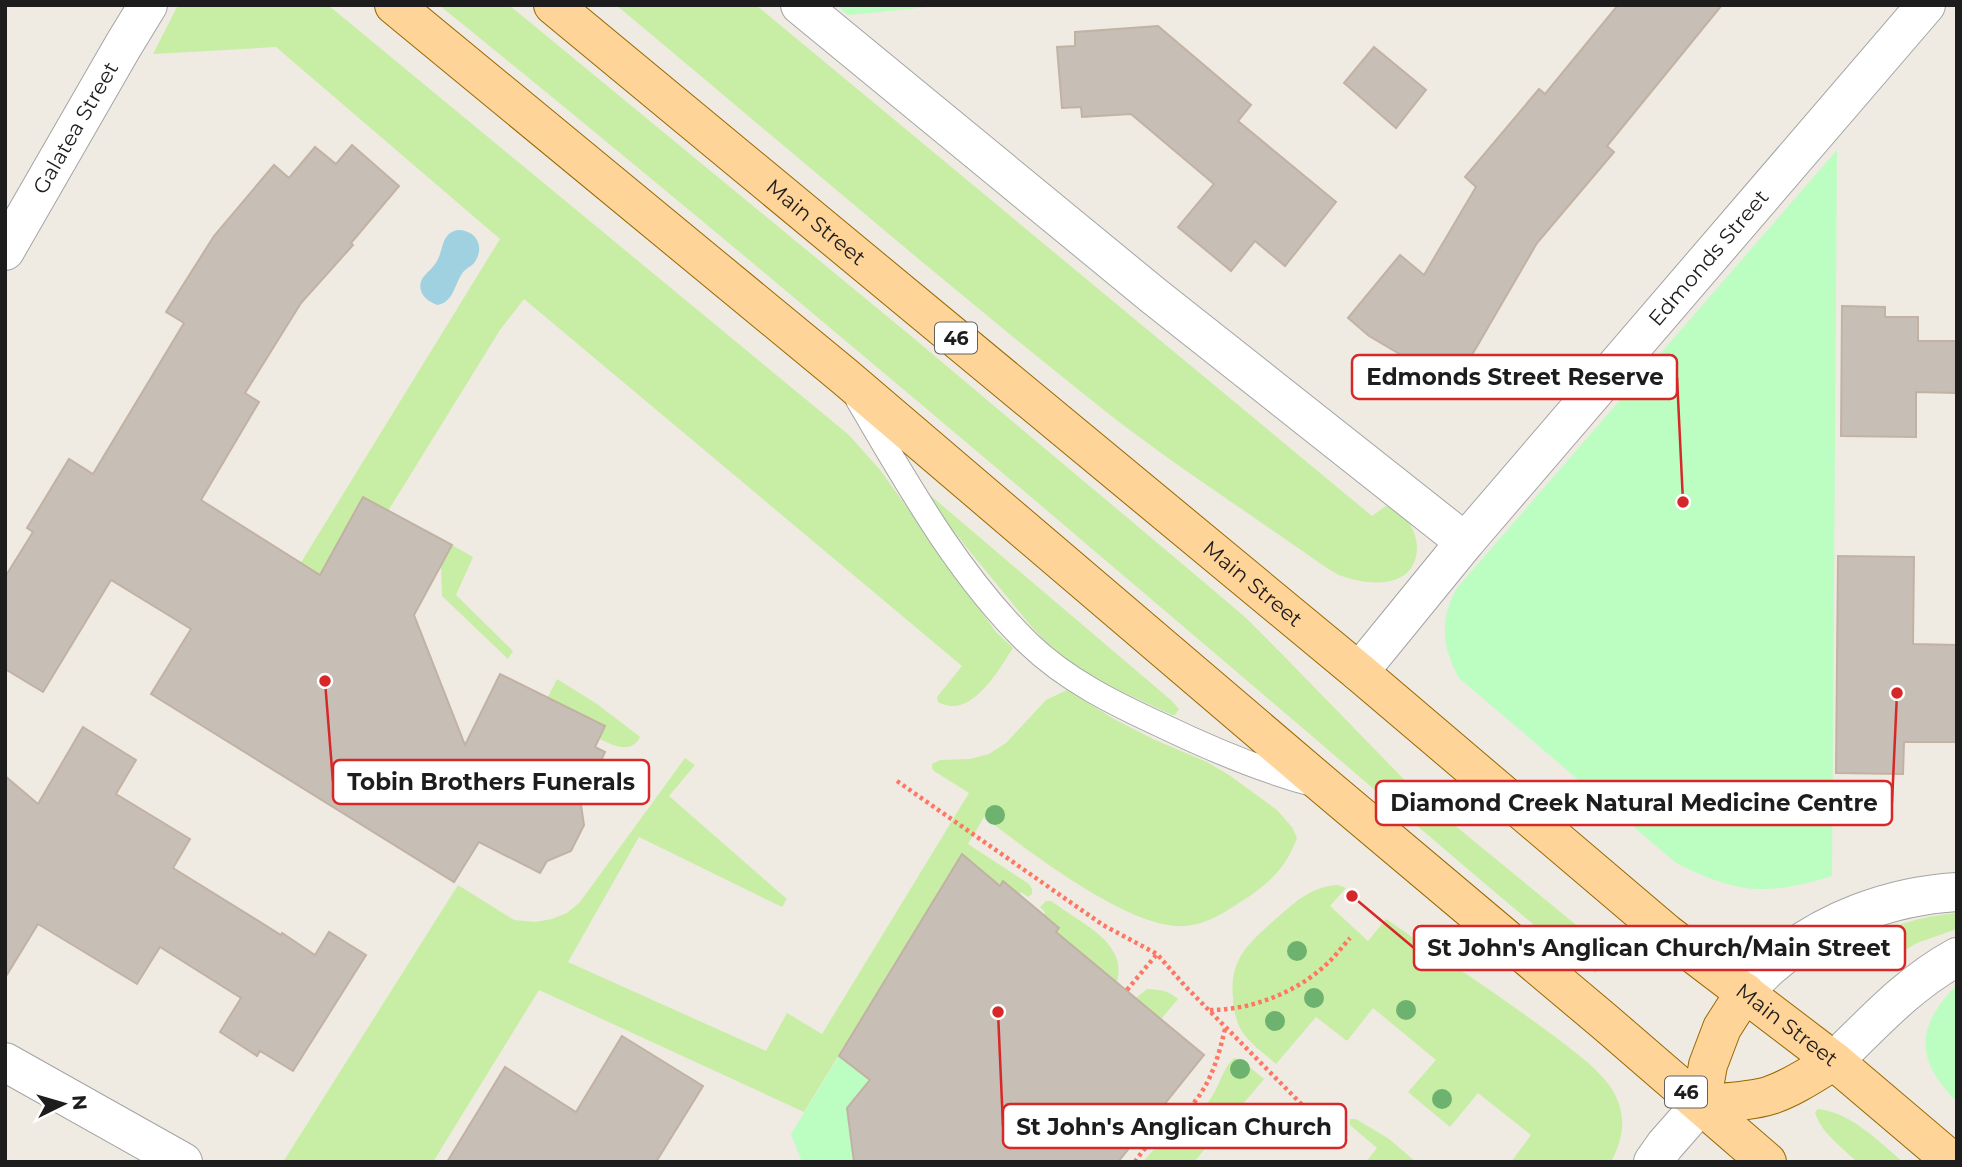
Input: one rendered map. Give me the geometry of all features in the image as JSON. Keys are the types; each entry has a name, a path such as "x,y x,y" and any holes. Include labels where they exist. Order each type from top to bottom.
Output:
{"main road":[{"name":"46","path":"394,5 844,376 1767,1162"},
{"name":"Main Street","path":"553,5 1359,672 1666,933 1834,1060 1953,1162"},
{"path":"1745,992 1722,1028 1708,1065 1701,1104 1771,1095 1803,1080 1834,1060"}],"street":[{"name":"Galatea Street","path":"5,251 148,5"},
{"path":"800,5 1154,296 1465,542"},
{"name":"Edmonds Street","path":"1359,672 1465,542 1926,5"},
{"path":"1745,992 1771,965 1808,938 1839,921 1905,900 1957,892"},
{"path":"1834,1060 1911,987 1957,957"},
{"path":"5,1062 183,1162"},
{"path":"1653,1162 1701,1104"}],"lane":[{"path":"844,376 930,519 998,611 1046,660 1104,697 1211,749 1270,772 1327,788"}],"path":[{"path":"897,781 1103,925 1157,954 1321,1124"},
{"path":"1209,1010 1228,1010 1253,1005 1280,994 1327,964 1350,938"},
{"path":"1126,990 1157,954"},
{"path":"1135,1162 1142,1150 1186,1111 1203,1090 1217,1061 1226,1028"}],"green space":[{"path":"178,5 328,5 849,435 881,471 996,632 1013,648 983,690 962,705 950,706 938,702 937,697 962,666 524,299 500,330 388,511 363,497 230,744 201,725 500,239 276,47 153,54"},
{"path":"439,5 509,5 911,336 1245,617 1425,801 1608,951 1596,973 1583,966 1531,923 807,308"},
{"path":"616,5 756,5 1372,516 1386,506 1403,515 1414,531 1416,540 1417,550 1411,568 1398,578 1381,582 1338,575 1185,470 1105,411 981,311"},
{"path":"836,5 952,5 848,15"},
{"path":"1837,150 1832,876 1789,887 1752,889 1717,881 1676,863 1459,678 1446,645 1445,622 1457,588"},
{"path":"930,495 1172,701 1179,709 1175,715 1099,680 1052,648 1026,621 931,503"},
{"path":"452,545 473,557 456,595 513,651 508,659 442,596 441,564"},
{"path":"557,679 597,704 640,737 632,746 627,747 599,739 605,726 548,697"},
{"path":"1067,690 1114,719 1207,762 1277,810 1292,827 1297,838 1288,858 1268,882 1252,895 1208,921 1184,926 1162,924 1108,902 1052,867 984,817 968,844 1029,884 1032,894 1028,897 1021,892 1019,895 1003,882 993,894 962,854 804,1112 539,990 433,1162 283,1162 458,885 514,920 535,922 567,913 580,902 685,758 695,765 669,796 787,899 782,907 639,837 568,962 766,1051 787,1013 822,1034 969,793 934,771 932,764 940,760 970,759 989,754 1006,743 1046,700"},
{"path":"1338,885 1346,888 1330,906 1368,941 1386,919 1533,1021 1578,1054 1602,1076 1613,1091 1622,1118 1619,1144 1611,1162 1511,1162 1531,1135 1478,1093 1450,1127 1408,1092 1436,1060 1373,1008 1347,1041 1316,1017 1276,1064 1248,1039 1238,1023 1233,1002 1234,972 1238,961 1250,943 1298,900 1321,888"},
{"path":"1046,901 1051,901 1101,936 1116,956 1119,968 1117,982 1058,934 1031,963 1059,929 1043,916 1045,912 1040,907"},
{"path":"1957,913 1957,929 1917,943 1875,968 1853,946 1903,923"},
{"path":"1957,985 1957,1102 1933,1072 1927,1058 1926,1044 1927,1029 1933,1015"},
{"path":"1147,989 1167,992 1178,999 1161,1019 1144,1005 1086,1066 1139,1001 1136,998"},
{"path":"839,1056 870,1080 847,1108 854,1162 802,1162 791,1134"},
{"path":"1234,1058 1241,1060 1264,1079 1194,1162 1143,1162 1209,1101"},
{"path":"1818,1109 1853,1122 1903,1162 1857,1162 1822,1126 1815,1112"},
{"path":"1350,1119 1356,1119 1389,1139 1416,1162 1366,1162 1377,1148 1350,1125"}],"water":[{"path":"458,230 473,235 478,243 478,254 475,262 464,271 448,300 438,305 424,296 420,288 422,279 437,261 446,238"}],"building":[{"path":"1618,5 1722,5 1607,146 1614,152 1537,243 1454,386 1369,336 1348,318 1400,255 1424,275 1476,187 1465,177 1539,89 1545,94"},
{"path":"1158,26 1251,105 1238,121 1336,202 1285,266 1255,241 1231,271 1178,227 1214,184 1131,114 1082,117 1081,107 1062,108 1057,47 1075,46 1075,32"},
{"path":"1374,47 1426,90 1396,128 1344,83"},
{"path":"352,145 399,186 351,243 353,245 301,303 245,393 259,402 201,500 320,575 363,497 452,545 414,615 465,745 500,674 605,726 595,747 605,752 581,805 584,825 571,851 547,861 540,873 479,842 454,882 151,694 191,629 111,580 43,692 5,669 5,577 33,532 27,528 69,459 93,474 184,323 166,312 214,236 274,165 289,178 315,147 336,164"},
{"path":"1842,306 1885,307 1885,317 1918,317 1918,341 1957,341 1957,393 1916,392 1916,437 1841,436"},
{"path":"1838,556 1914,557 1913,644 1957,645 1957,742 1904,742 1903,774 1836,773"},
{"path":"83,727 136,760 116,794 190,839 173,868 315,955 329,932 366,955 293,1071 260,1051 257,1056 220,1032 241,998 160,947 137,984 38,924 5,978 5,776 38,804"},
{"path":"962,854 1000,886 1003,881 1059,928 1056,932 1204,1055 1118,1162 854,1162 847,1108 870,1080 839,1056"},
{"path":"622,1036 703,1086 656,1162 447,1162 505,1067 576,1112"}],"place":[{"name":"Edmonds Street Reserve","path":"1683,502"},
{"name":"Tobin Brothers Funerals","path":"325,681"},
{"name":"Diamond Creek Natural Medicine Centre","path":"1897,693"},
{"name":"St John's Anglican Church/Main Street","path":"1352,896"},
{"name":"St John's Anglican Church","path":"998,1012"}]}
